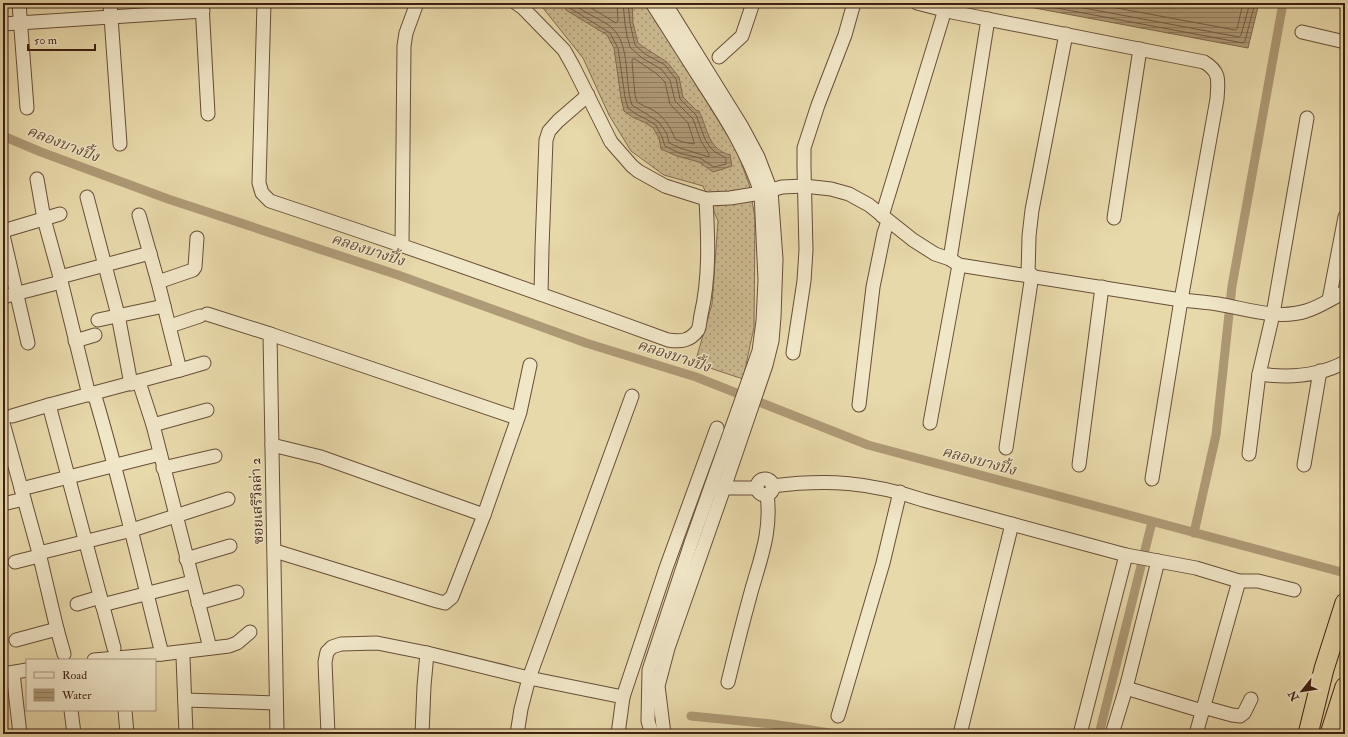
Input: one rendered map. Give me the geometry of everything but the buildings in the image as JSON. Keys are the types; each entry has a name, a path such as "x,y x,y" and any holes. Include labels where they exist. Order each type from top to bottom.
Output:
{"highway":[{"path":"1308,734 1324,669 1345,603"},
{"path":"1294,734 1324,669"},
{"path":"1330,734 1345,687"}],"street":[{"path":"19,3 27,108"},
{"path":"110,3 120,144"},
{"path":"264,3 259,184 262,193 270,201 402,245 668,340 682,342 698,329 704,305 708,236 706,199"},
{"path":"402,245 404,46 406,33 417,3"},
{"path":"516,3 523,8 564,50 611,142 638,171 665,186 706,199 730,198 766,192 782,187 804,186 831,189 849,194 869,205 913,240 935,254 954,262 1181,300 1218,304 1273,314 1290,315 1307,311 1345,292"},
{"path":"652,3 713,98 739,142 754,174 766,192"},
{"path":"618,734 623,697 666,568 724,429 755,380 772,341 774,317 776,259 766,192 758,157 742,127 665,3"},
{"path":"719,57 742,36 753,3"},
{"path":"793,353 804,281 806,220 804,148 818,105 845,35 854,3"},
{"path":"917,3 946,7 988,19 1204,62 1212,67 1217,74 1218,98 1181,300 1152,479"},
{"path":"3,24 111,17 202,7 208,114"},
{"path":"858,405 873,287 884,233 885,219 946,7"},
{"path":"930,422 988,19"},
{"path":"1302,32 1345,42"},
{"path":"1006,448 1030,275 1032,210 1066,34"},
{"path":"1114,218 1140,49"},
{"path":"541,294 546,140 549,131 588,95"},
{"path":"1249,454 1260,374 1273,314 1307,118"},
{"path":"37,179 44,218 75,341 115,465 162,654"},
{"path":"87,197 106,265 135,383 153,425 175,516 210,648"},
{"path":"3,230 60,214"},
{"path":"139,215 170,326 180,370"},
{"path":"1329,300 1345,217"},
{"path":"3,235 28,343"},
{"path":"158,282 193,270 195,267 197,238"},
{"path":"3,297 150,253"},
{"path":"1079,465 1102,287"},
{"path":"98,320 164,306"},
{"path":"170,326 203,315 270,334 280,339 517,418"},
{"name":"ซอยเสรีวิลล่า 2","path":"270,334 275,551 277,734"},
{"path":"75,341 95,335"},
{"path":"1260,374 1290,376 1336,367 1345,362"},
{"path":"64,654 5,421 49,405 135,383 204,363"},
{"path":"275,551 445,603 452,597 484,515 520,412 530,365"},
{"path":"1304,465 1320,371"},
{"path":"664,734 658,686 668,648 743,433 755,380"},
{"path":"517,734 521,709 529,678 632,396"},
{"path":"49,405 114,648"},
{"path":"153,425 207,410"},
{"path":"652,734 648,721 649,670 710,487 724,429"},
{"path":"272,445 321,457 484,515"},
{"path":"8,503 23,494 68,476 160,454"},
{"path":"163,468 215,456"},
{"path":"710,487 765,489 837,482 876,486 1129,556 1196,568 1239,581 1258,581 1294,590"},
{"path":"728,682 750,595 767,537 769,510 765,489"},
{"path":"838,716 883,563 900,492"},
{"path":"15,562 86,541 132,530 228,499"},
{"path":"960,734 1012,524"},
{"path":"186,559 230,546"},
{"path":"1080,734 1129,556"},
{"path":"1112,734 1126,688 1155,561"},
{"path":"1196,734 1239,581"},
{"path":"77,604 147,594 192,582"},
{"path":"198,603 237,592"},
{"path":"16,640 57,629"},
{"path":"105,659 234,645 250,632"},
{"path":"328,734 325,662 327,652 332,647 341,644 377,643 427,653 529,678 623,697"},
{"path":"422,734 424,680 427,653"},
{"path":"183,657 186,734"},
{"path":"20,734 6,674 26,670"},
{"path":"1126,688 1203,709 1240,716 1244,713 1251,699"},
{"path":"185,700 276,703"},
{"path":"72,711 74,734"},
{"path":"125,711 128,734"}],"shaded area":[{"path":"539,3 645,3 736,149 749,184 755,218 754,327 743,379 695,363 712,304 718,221 703,186 664,175 631,151 609,115 583,58"}],"water":[{"path":"564,3 632,3 633,23 638,43 667,62 679,77 683,97 696,110 699,111 712,143 722,152 730,155 732,166 713,172 699,162 677,156 661,149 659,138 653,128 624,111 614,48 607,35 566,10"},
{"path":"1008,3 1259,3 1248,48"}],"waterway":[{"path":"1194,533 1216,435 1232,286 1283,3"},
{"name":"คลองบางปิ้ง","path":"3,136 41,152 168,199 398,275 586,343 696,377 868,445 1345,573"},
{"path":"1099,734 1152,522"},
{"path":"691,716 772,724 836,734"}]}
